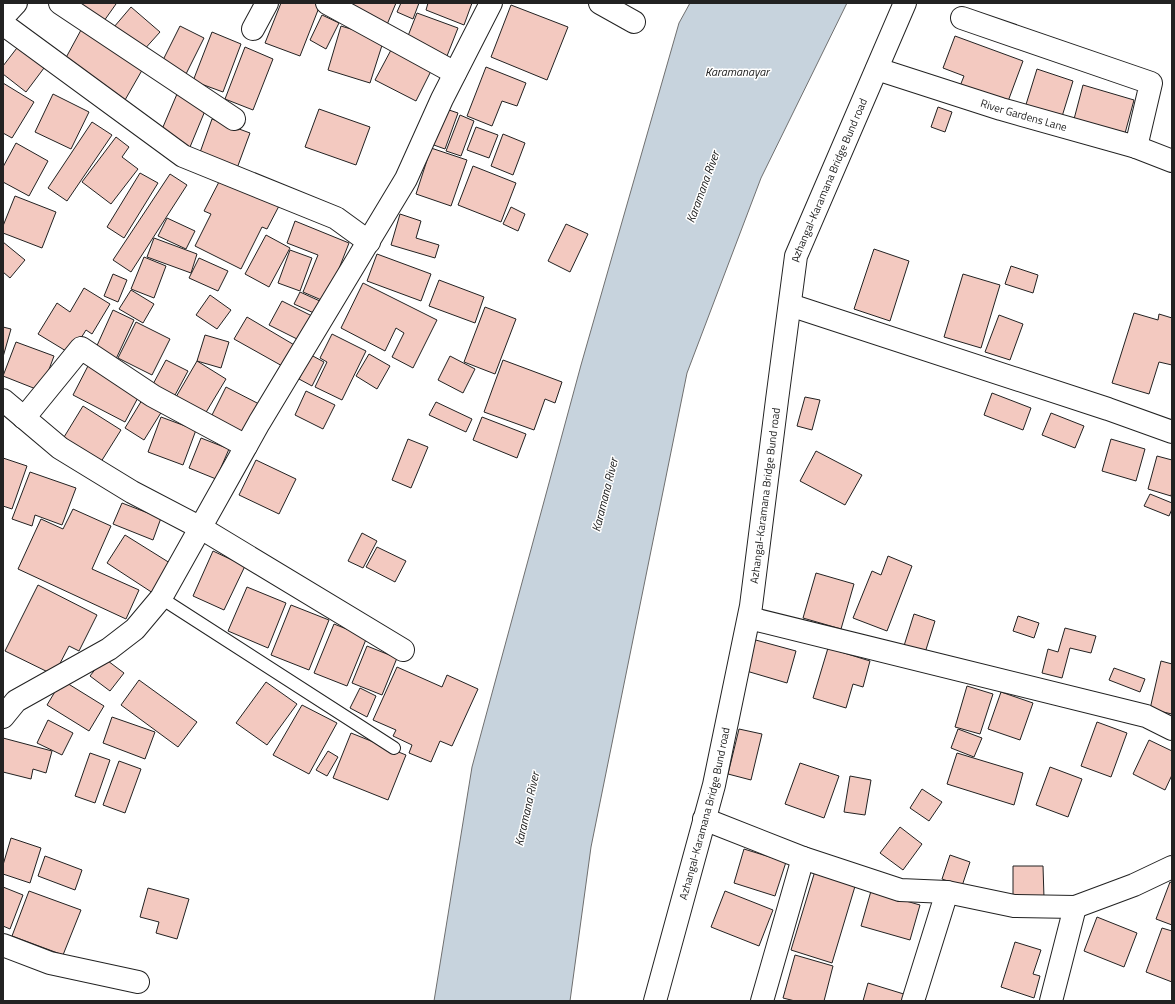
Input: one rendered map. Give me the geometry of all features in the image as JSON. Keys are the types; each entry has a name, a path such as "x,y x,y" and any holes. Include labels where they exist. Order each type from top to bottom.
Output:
{"street":[{"path":"3,17 16,3"},
{"path":"60,3 234,119"},
{"path":"253,28 267,3"},
{"path":"327,3 455,73"},
{"path":"3,717 16,701 109,649 135,629 161,598 259,423 406,179 455,73 491,3"},
{"path":"600,3 634,22"},
{"name":"Azhangal-Karamana Bridge Bund road","path":"655,1001 714,785 749,618 796,256 905,3"},
{"path":"962,18 1151,83 1136,147"},
{"path":"3,24 183,156 336,218 369,242"},
{"name":"River Gardens Lane","path":"877,69 1001,109 1136,147 1172,161"},
{"path":"790,305 1108,409 1172,432"},
{"path":"24,418 81,348 153,396 246,446"},
{"path":"3,400 60,448 132,492 201,528 403,650"},
{"path":"749,618 1146,716 1172,729"},
{"path":"704,819 803,858 900,890 947,892 1014,906 1075,907 1134,885 1172,866"},
{"path":"762,1001 803,858"},
{"path":"913,1001 947,892"},
{"path":"1051,1001 1075,907"},
{"path":"3,945 50,963 138,982"}],"lane":[{"path":"161,598 394,748"}],"water":[{"name":"Karamanayar","path":"690,3 847,3 761,178 687,373 591,847 570,1001 434,1001 472,767 581,365 679,23"}],"building":[{"path":"83,3 116,4 99,28 76,12"},
{"path":"281,3 315,3 320,5 300,56 265,43"},
{"path":"343,3 396,3 386,27"},
{"path":"401,3 419,3 413,19 397,12"},
{"path":"428,3 472,3 464,25 426,10"},
{"path":"511,5 568,27 547,80 491,57"},
{"path":"131,7 160,32 142,52 114,27"},
{"path":"417,13 458,28 447,56 406,41"},
{"path":"322,15 339,23 326,49 310,40"},
{"path":"180,26 204,38 185,76 161,64"},
{"path":"341,26 384,39 370,83 328,70"},
{"path":"81,30 145,65 125,100 62,65"},
{"path":"212,32 241,44 223,92 193,81"},
{"path":"955,36 1023,61 1007,104 960,86 964,76 943,68"},
{"path":"20,44 47,64 26,92 3,74 3,66"},
{"path":"245,47 273,59 253,110 225,99"},
{"path":"391,50 431,71 416,101 375,80"},
{"path":"486,67 526,83 517,106 502,101 492,126 467,116"},
{"path":"1037,69 1073,81 1060,123 1024,111"},
{"path":"3,83 34,102 12,138 3,133"},
{"path":"1083,85 1134,100 1124,137 1073,123"},
{"path":"53,94 89,112 71,149 35,132"},
{"path":"177,94 207,106 190,147 160,134"},
{"path":"938,107 952,112 945,132 931,127"},
{"path":"443,108 458,113 445,149 431,144"},
{"path":"319,109 370,127 356,165 305,147"},
{"path":"460,115 474,121 461,156 446,151"},
{"path":"212,119 250,133 236,171 198,158"},
{"path":"92,122 112,135 67,201 48,188"},
{"path":"476,127 498,135 489,158 467,150"},
{"path":"503,134 525,143 513,175 491,166"},
{"path":"116,137 129,147 122,157 138,169 111,204 82,182"},
{"path":"16,143 48,161 29,196 3,182 3,167"},
{"path":"431,148 467,160 451,206 416,194"},
{"path":"473,166 516,183 501,222 458,205"},
{"path":"140,173 158,183 124,238 107,227"},
{"path":"170,174 187,185 131,272 113,260"},
{"path":"221,178 279,206 267,229 262,227 241,269 195,246 211,214 204,211"},
{"path":"15,196 56,212 42,248 3,233 3,226"},
{"path":"511,207 525,214 518,231 503,224"},
{"path":"400,214 421,221 416,238 439,245 435,258 391,245"},
{"path":"167,218 195,231 186,249 158,236"},
{"path":"295,221 349,243 326,302 303,292 318,255 287,243"},
{"path":"566,224 588,234 570,272 548,261"},
{"path":"266,235 290,248 269,287 245,274"},
{"path":"154,238 197,254 191,273 147,257"},
{"path":"3,242 25,260 10,278 3,272"},
{"path":"874,249 909,261 890,321 854,309"},
{"path":"290,250 312,258 300,291 278,283"},
{"path":"377,254 431,274 421,301 367,281"},
{"path":"144,257 166,266 154,298 131,289"},
{"path":"199,258 228,271 218,291 189,278"},
{"path":"1011,266 1038,275 1033,293 1005,284"},
{"path":"113,274 127,280 118,302 104,296"},
{"path":"963,274 1000,285 981,348 944,337"},
{"path":"439,280 484,297 475,323 429,306"},
{"path":"363,283 437,320 413,368 392,357 404,333 396,328 385,351 341,328"},
{"path":"84,288 110,304 92,334 86,330 71,354 38,334 57,303 70,312"},
{"path":"131,290 154,304 143,323 119,309"},
{"path":"300,292 322,302 316,314 294,304"},
{"path":"210,295 231,310 217,329 196,315"},
{"path":"282,301 314,317 301,341 269,325"},
{"path":"485,307 516,319 495,374 464,362"},
{"path":"113,310 134,320 116,359 95,350"},
{"path":"1134,313 1158,320 1159,314 1172,318 1172,365 1159,362 1149,394 1112,383"},
{"path":"999,315 1023,324 1010,360 985,352"},
{"path":"247,317 296,346 284,367 234,339"},
{"path":"136,322 170,339 152,375 118,358"},
{"path":"3,327 11,329 3,357"},
{"path":"332,334 366,351 342,400 315,387 327,362 320,358"},
{"path":"205,335 229,342 221,368 197,361"},
{"path":"16,342 54,356 41,391 3,376"},
{"path":"369,354 390,366 377,389 356,376"},
{"path":"311,355 324,362 312,386 299,379"},
{"path":"450,356 475,369 463,393 438,380"},
{"path":"166,360 188,371 174,397 152,386"},
{"path":"503,360 562,382 555,403 545,399 534,430 484,412"},
{"path":"197,361 226,379 205,414 176,397"},
{"path":"89,364 141,392 125,422 73,395"},
{"path":"226,387 261,405 246,437 211,417"},
{"path":"306,391 335,405 323,429 295,415"},
{"path":"992,393 1031,408 1023,430 984,415"},
{"path":"805,397 820,400 812,430 797,426"},
{"path":"142,400 162,411 144,440 125,428"},
{"path":"436,402 472,419 466,432 429,415"},
{"path":"83,406 121,430 99,465 61,442"},
{"path":"1051,413 1084,426 1075,448 1042,435"},
{"path":"161,417 196,430 183,465 148,452"},
{"path":"482,417 526,434 517,458 473,440"},
{"path":"201,438 229,449 216,479 189,468"},
{"path":"408,439 428,447 411,488 392,480"},
{"path":"1111,439 1145,449 1136,481 1102,471"},
{"path":"816,451 862,475 845,505 800,481"},
{"path":"1157,456 1172,460 1171,496 1148,489"},
{"path":"3,458 27,466 12,509 3,506"},
{"path":"256,460 296,479 279,514 239,495"},
{"path":"30,472 76,488 62,525 35,515 32,526 12,519"},
{"path":"1150,494 1172,503 1172,509 1169,516 1144,506"},
{"path":"122,503 161,518 153,540 113,524"},
{"path":"73,509 111,526 92,569 139,590 126,619 18,569 41,519 63,529"},
{"path":"362,533 377,541 363,568 348,561"},
{"path":"125,535 178,568 159,597 107,563"},
{"path":"377,547 406,561 395,582 366,567"},
{"path":"213,551 245,566 224,610 193,596"},
{"path":"888,556 912,566 887,631 853,618 872,571 881,575"},
{"path":"816,573 854,584 841,629 803,618"},
{"path":"38,585 97,615 79,651 69,646 54,675 5,651"},
{"path":"247,587 286,603 268,648 228,631"},
{"path":"291,605 329,620 309,670 271,655"},
{"path":"914,614 935,621 924,656 903,649"},
{"path":"1018,616 1039,623 1034,638 1013,631"},
{"path":"334,624 367,637 347,686 314,673"},
{"path":"1065,628 1096,636 1091,653 1070,648 1062,678 1042,673 1048,649 1058,652"},
{"path":"752,639 796,651 787,683 743,670"},
{"path":"367,646 397,658 382,695 352,683"},
{"path":"828,648 870,661 863,687 853,684 846,708 813,698"},
{"path":"104,658 124,673 110,691 90,676"},
{"path":"1161,661 1172,664 1172,714 1150,709"},
{"path":"397,667 442,687 447,675 478,689 452,746 440,741 431,762 409,753 412,745 393,736 396,730 373,720"},
{"path":"1114,668 1145,679 1140,692 1109,680"},
{"path":"62,680 104,706 89,731 47,705"},
{"path":"139,680 197,722 178,747 121,705"},
{"path":"266,682 297,704 267,745 236,723"},
{"path":"967,686 993,694 980,734 955,727"},
{"path":"360,688 376,696 367,717 350,708"},
{"path":"1001,692 1033,703 1020,740 988,729"},
{"path":"302,705 337,723 309,774 273,755"},
{"path":"112,717 155,732 145,759 103,743"},
{"path":"48,720 73,733 62,755 37,743"},
{"path":"1097,722 1127,733 1111,777 1081,766"},
{"path":"739,729 762,734 751,780 728,774"},
{"path":"958,729 982,738 974,757 951,748"},
{"path":"351,733 406,755 388,800 333,778"},
{"path":"3,738 52,751 46,773 33,769 31,779 3,772"},
{"path":"1149,740 1172,751 1172,775 1165,790 1133,774"},
{"path":"328,751 338,757 327,776 316,770"},
{"path":"90,753 110,760 95,803 75,796"},
{"path":"957,753 1023,773 1014,805 947,784"},
{"path":"119,761 141,769 125,813 103,805"},
{"path":"800,763 839,776 824,818 785,804"},
{"path":"1050,767 1082,779 1068,817 1036,805"},
{"path":"850,776 871,780 865,815 844,812"},
{"path":"922,789 942,802 929,821 910,808"},
{"path":"900,827 922,844 903,870 880,853"},
{"path":"11,838 41,848 30,883 3,874 3,865"},
{"path":"744,849 786,862 775,896 734,883"},
{"path":"950,855 970,862 962,886 942,879"},
{"path":"45,856 82,870 75,890 38,876"},
{"path":"1013,866 1043,866 1044,898 1013,898"},
{"path":"815,871 856,883 832,963 791,950"},
{"path":"1170,882 1172,883 1172,925 1156,919"},
{"path":"3,887 23,895 10,929 3,926"},
{"path":"148,888 189,899 177,939 156,933 159,922 140,917"},
{"path":"29,891 81,910 63,955 12,936"},
{"path":"725,891 773,910 759,946 711,927"},
{"path":"871,891 920,905 910,940 861,926"},
{"path":"1097,917 1137,933 1124,967 1084,951"},
{"path":"1162,928 1172,931 1172,982 1146,972"},
{"path":"1015,942 1041,950 1033,974 1040,976 1034,998 1001,987"},
{"path":"795,955 833,966 824,1001 795,1001 783,998"},
{"path":"868,983 907,995 905,1001 863,1001"}],"water label":[{"name":"Karamana River","path":"703,187"},
{"name":"Karamana River","path":"605,495"},
{"name":"Karamana River","path":"527,809"}]}
